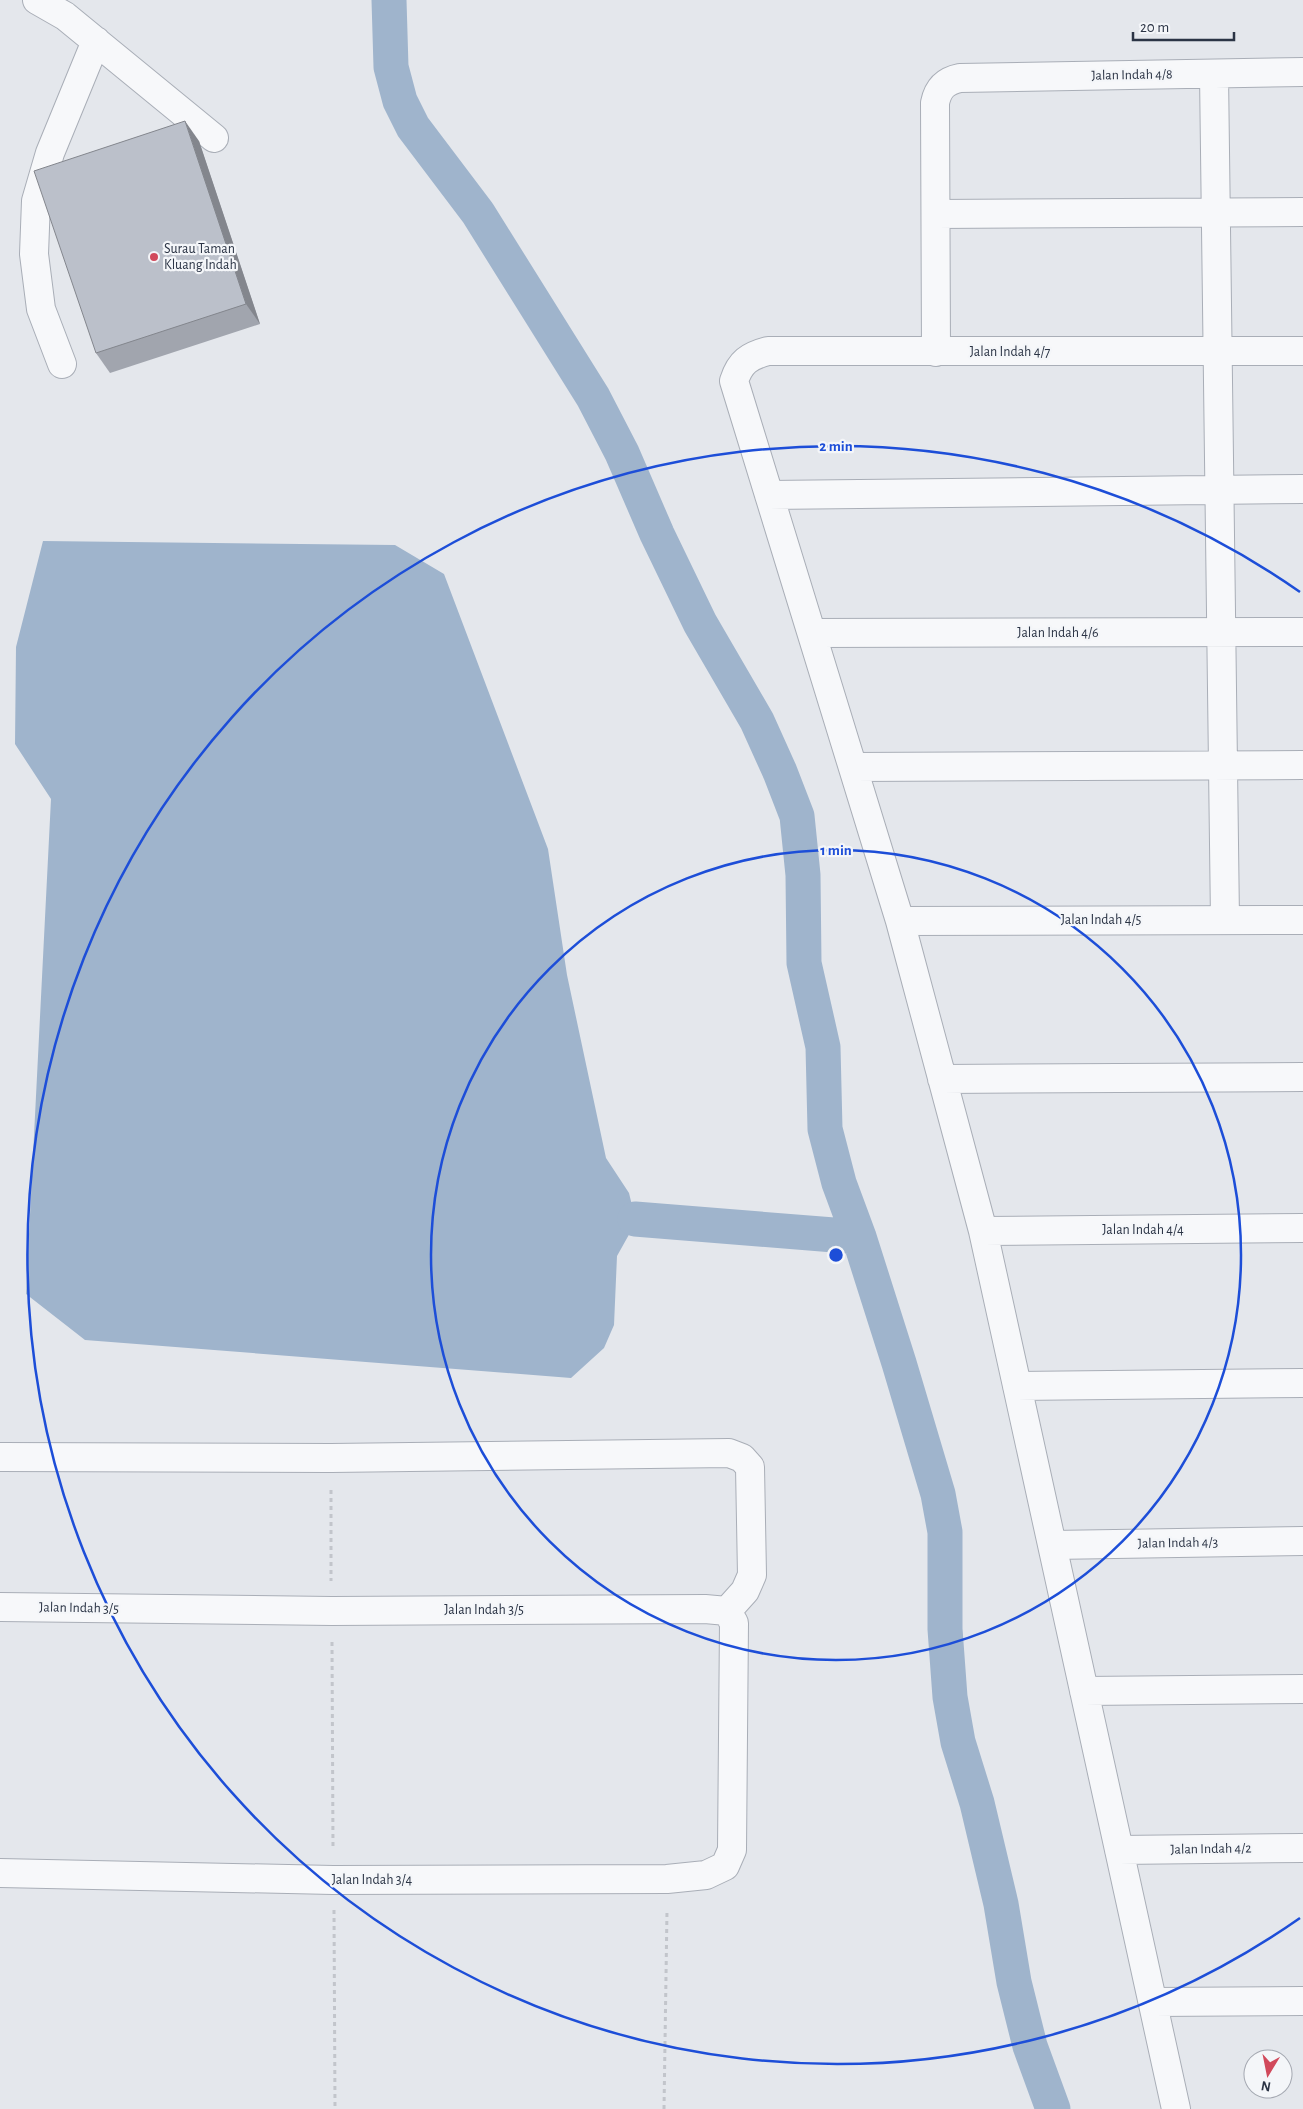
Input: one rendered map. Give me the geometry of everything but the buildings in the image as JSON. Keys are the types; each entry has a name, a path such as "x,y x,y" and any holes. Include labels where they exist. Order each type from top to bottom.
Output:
{"street":[{"path":"36,0 65,16 214,138"},
{"path":"62,364 41,309 34,254 36,201 50,153 75,86 96,41"},
{"name":"Jalan Indah 4/8","path":"936,214 935,104 937,94 942,86 951,80 960,78 1303,72"},
{"path":"1214,74 1224,920"},
{"path":"936,352 936,214 1303,212"},
{"name":"Jalan Indah 4/7","path":"769,495 734,382 738,368 750,356 768,351 1303,351"},
{"path":"1176,2109 983,1231 900,921 769,495 1303,489"},
{"name":"Jalan Indah 4/6","path":"812,633 1303,632"},
{"path":"853,767 1303,765"},
{"name":"Jalan Indah 4/5","path":"900,921 1303,920"},
{"path":"942,1079 1303,1077"},
{"name":"Jalan Indah 4/4","path":"983,1231 1303,1228"},
{"path":"1017,1386 1303,1383"},
{"path":"0,1457 331,1458 729,1453 742,1458 750,1467 752,1575 745,1591 727,1611"},
{"name":"Jalan Indah 4/3","path":"1052,1545 1303,1541"},
{"name":"Jalan Indah 3/5","path":"0,1607 332,1612 705,1609 727,1611"},
{"name":"Jalan Indah 3/4","path":"0,1873 334,1880 667,1879 706,1875 725,1866 732,1850 734,1623 727,1611"},
{"path":"1084,1691 1303,1689"},
{"name":"Jalan Indah 4/2","path":"1119,1850 1303,1848"},
{"path":"1153,2002 1303,2001"}],"path":[{"path":"331,1458 334,2109"},
{"path":"664,2109 667,1879"}],"water":[{"path":"43,541 395,545 444,574 548,849 567,975 606,1158 629,1193 635,1218 631,1231 617,1256 614,1325 604,1348 571,1378 85,1340 26,1294 51,799 15,744 16,647"}],"waterway":[{"path":"389,0 391,67 400,101 413,127 478,213 593,397 622,453 657,534 700,623 757,721 797,816 803,875 804,963 823,1047 825,1129 839,1183 859,1237 938,1494 945,1532 945,1629 950,1697 958,1742 977,1803 1001,1904 1014,1982 1030,2046 1053,2109"},
{"path":"635,1219 859,1237"}],"place":[{"name":"Surau Taman Kluang Indah","path":"154,257"}]}
